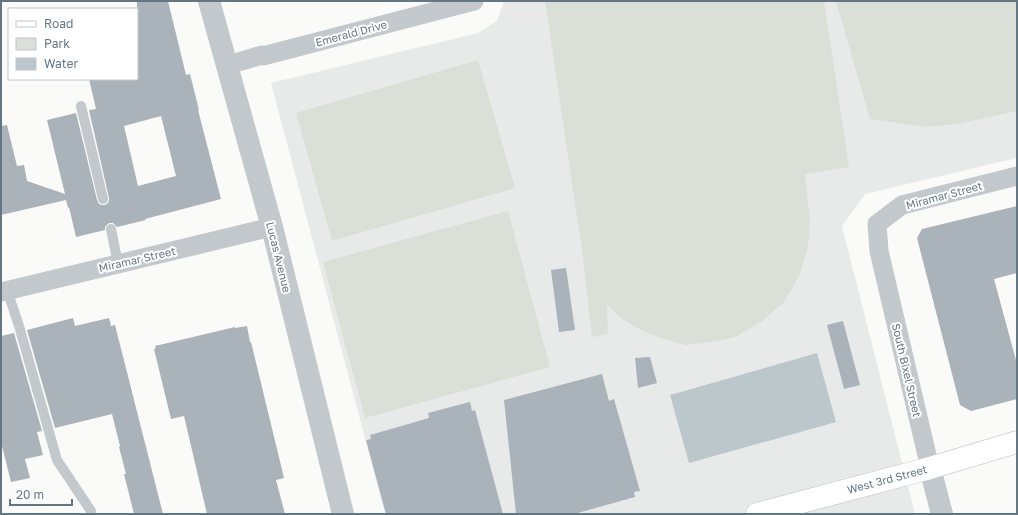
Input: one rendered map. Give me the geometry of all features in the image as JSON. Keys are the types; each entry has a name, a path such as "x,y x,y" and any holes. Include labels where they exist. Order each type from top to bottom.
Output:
{"main road":[{"name":"West 3rd Street","path":"757,514 930,468 1017,442"}],"street":[{"name":"Lucas Avenue","path":"209,1 272,227 343,514"},
{"name":"Emerald Drive","path":"228,65 474,1"},
{"name":"Miramar Street","path":"877,224 902,205 1017,176"},
{"name":"South Bixel Street","path":"877,224 879,251 942,514"},
{"name":"Miramar Street","path":"4,291 272,227"}],"lane":[{"path":"81,106 102,199"},
{"path":"110,229 118,264"},
{"path":"4,291 19,326 57,460 91,511"}],"shaded area":[{"path":"504,1 1017,1 1017,158 865,194 842,226 915,514 385,514 271,83 478,33 497,21"}],"green space":[{"path":"545,1 824,1 849,167 805,174 810,223 808,246 800,274 784,302 762,321 735,337 686,345 660,338 639,329 621,318 607,305 608,334 592,337 583,257"},
{"path":"836,1 1017,1 1017,111 957,124 926,127 870,119"},
{"path":"478,60 515,188 332,241 296,113"},
{"path":"508,211 550,367 365,418 323,262"}],"water":[{"path":"817,353 836,422 689,463 670,395"}],"building":[{"path":"137,1 168,1 186,75 190,74 221,199 117,227 113,223 109,223 105,227 105,230 76,237 66,200 1,215 1,126 7,125 17,166 24,165 27,181 65,194 47,120 76,113 97,200 99,204 102,205 108,203 109,198 89,110 96,109 89,80 138,80","holes":["161,116 176,176 138,186 124,126"]},
{"path":"1017,206 1017,273 994,279 1017,364 1017,399 971,411 960,405 917,238 922,229"},
{"path":"566,268 575,330 559,332 551,270"},
{"path":"73,318 75,326 109,318 111,326 115,325 163,514 134,514 112,414 55,428 27,330"},
{"path":"843,321 860,385 844,389 827,325"},
{"path":"247,326 284,478 276,480 285,514 207,514 184,416 171,419 154,349 156,348 155,346 235,327"},
{"path":"14,333 42,431 37,432 43,455 25,459 30,478 11,482 1,442 1,336"},
{"path":"650,357 657,383 638,388 635,358"},
{"path":"602,374 609,401 614,399 640,491 634,492 635,497 574,514 516,514 504,400"},
{"path":"470,402 472,411 475,410 503,514 386,514 366,440 371,439 370,435 429,418 428,413"}]}
